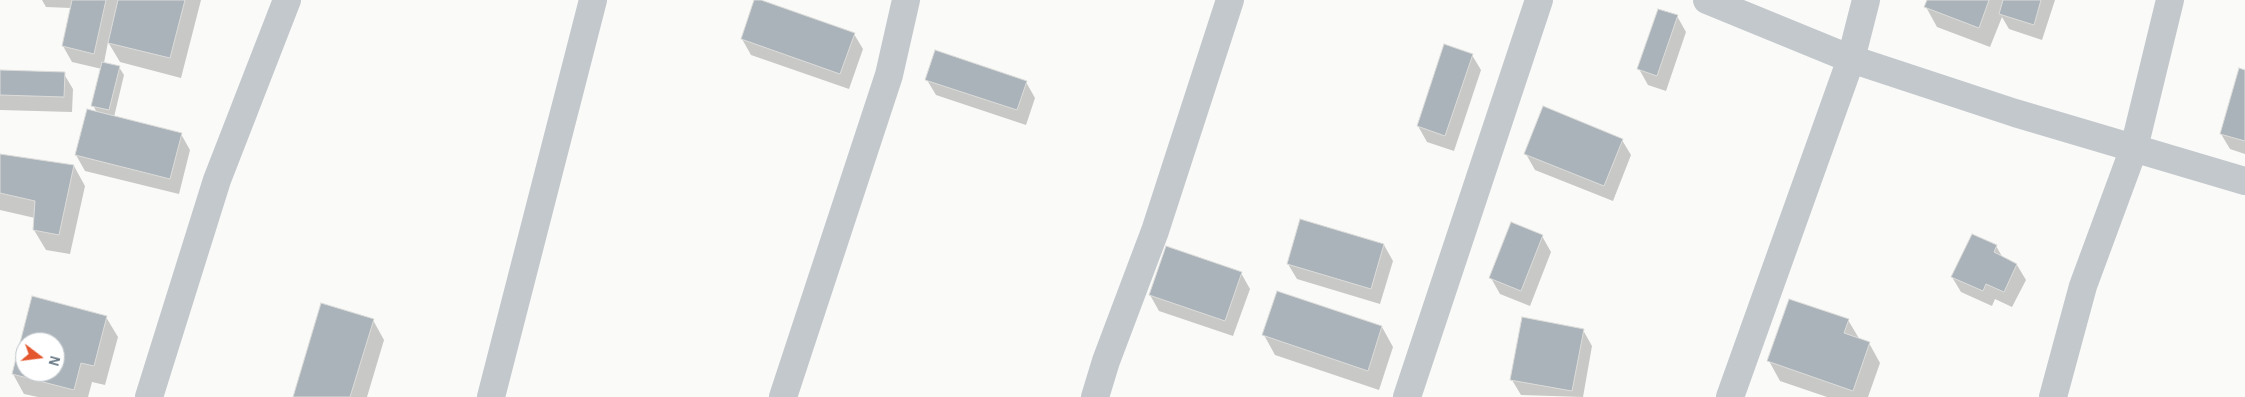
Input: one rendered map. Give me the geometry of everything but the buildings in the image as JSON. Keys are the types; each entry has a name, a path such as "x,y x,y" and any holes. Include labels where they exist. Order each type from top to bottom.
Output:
{"street":[{"path":"149,397 217,180 287,0"},
{"path":"491,397 593,0"},
{"path":"783,397 889,75 906,0"},
{"path":"1095,397 1106,361 1155,231 1230,0"},
{"path":"1407,397 1539,0"},
{"path":"1707,0 1851,59 2015,113 2245,182"},
{"path":"1730,397 1851,59 1866,0"},
{"path":"2053,397 2083,286 2134,148 2170,0"}]}
